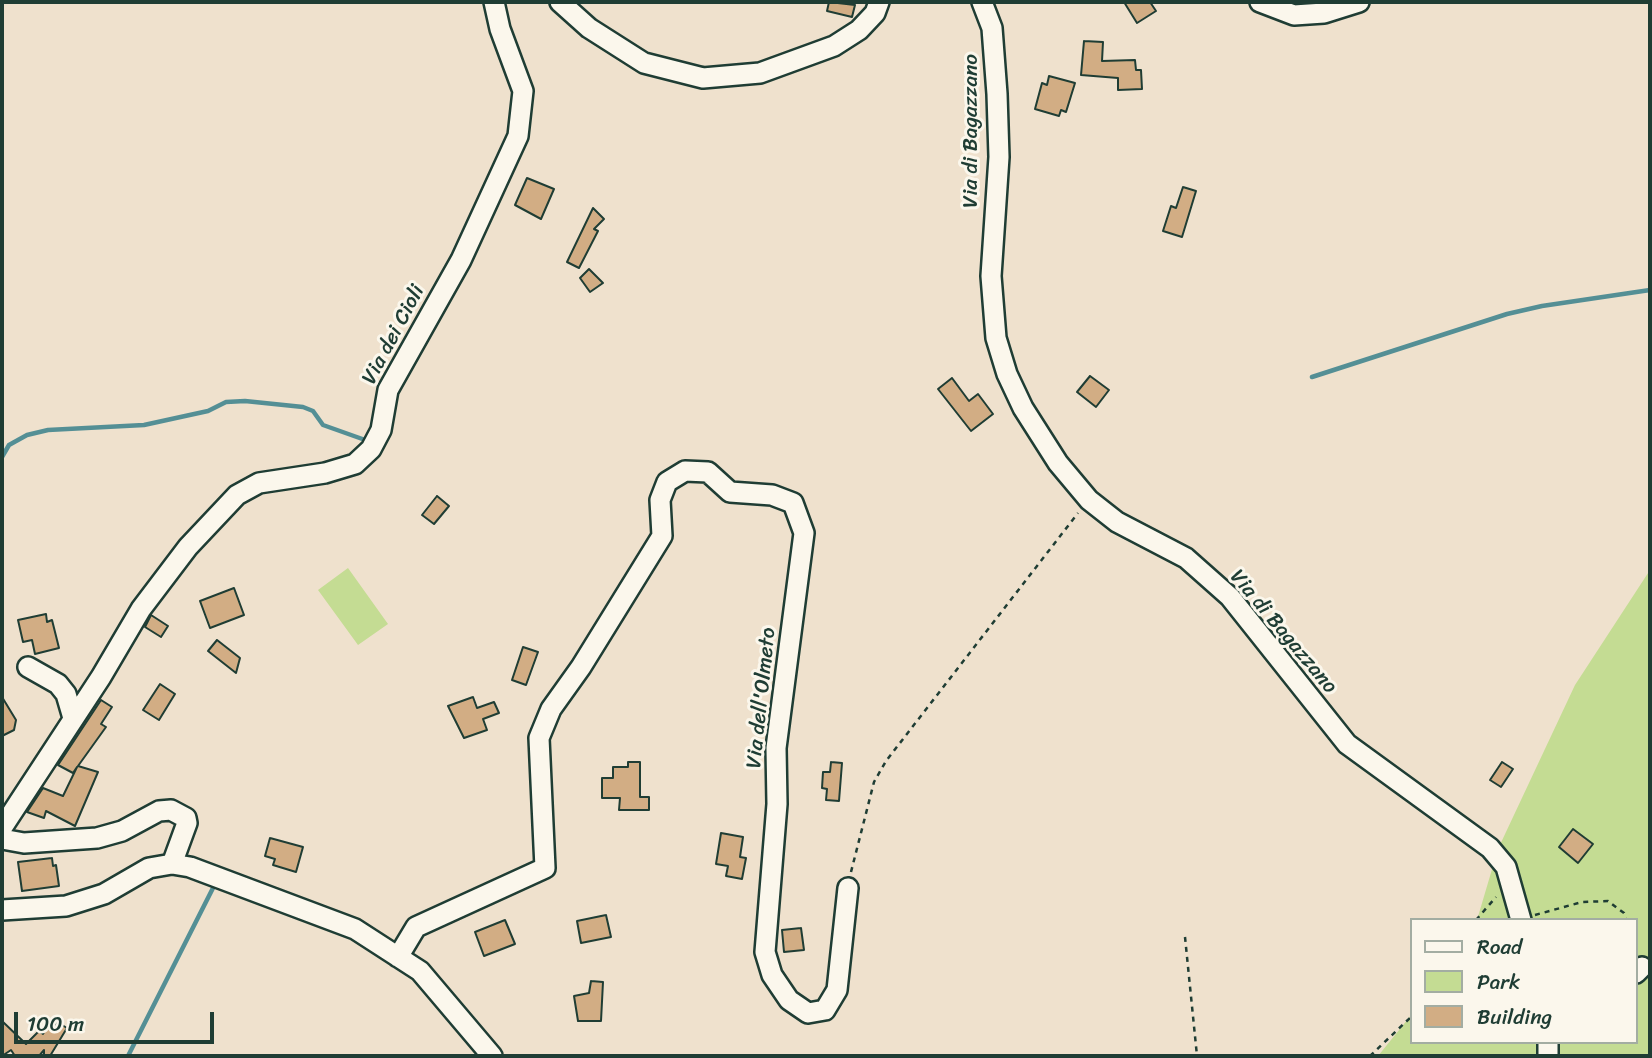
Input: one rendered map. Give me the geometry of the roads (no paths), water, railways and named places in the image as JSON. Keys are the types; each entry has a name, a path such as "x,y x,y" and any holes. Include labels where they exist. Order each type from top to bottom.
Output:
{"street":[{"name":"Via dei Cioli","path":"2,828 149,598 188,547 237,495 259,483 355,464 371,449 381,430 388,390 461,260 518,136 523,91 500,29 494,2"},
{"path":"560,2 589,28 644,63 703,78 760,73 834,46 859,30 875,13 878,2"},
{"name":"Via di Bagazzano","path":"982,2 992,28 997,94 999,157 991,276 996,338 1007,374 1023,408 1058,463 1089,500 1117,522 1186,558 1230,597 1347,744 1490,848 1506,867 1521,918"},
{"path":"1260,2 1294,16 1324,13 1359,2"},
{"name":"Via dell'Olmeto","path":"398,957 416,927 545,869 540,738 551,709 581,667 662,536 660,500 667,482 685,471 708,472 730,492 772,495 793,503 804,533 776,748 777,804 765,952 772,975 789,1000 808,1013 825,1010 837,990 848,888"},
{"path":"28,667 58,684 66,694 74,718"},
{"path":"2,839 24,843 97,838 122,831 153,814 171,810 186,818 187,823 172,864"},
{"path":"2,910 66,906 104,894 149,868 172,864 190,867 355,929 420,971 492,1056"}],"waterway":[{"path":"1312,377 1507,314 1650,290"},
{"path":"2,457 9,445 27,435 48,430 144,425 208,411 226,402 245,401 303,407 313,411 323,425 368,441"},
{"path":"128,1056 213,888"}]}
